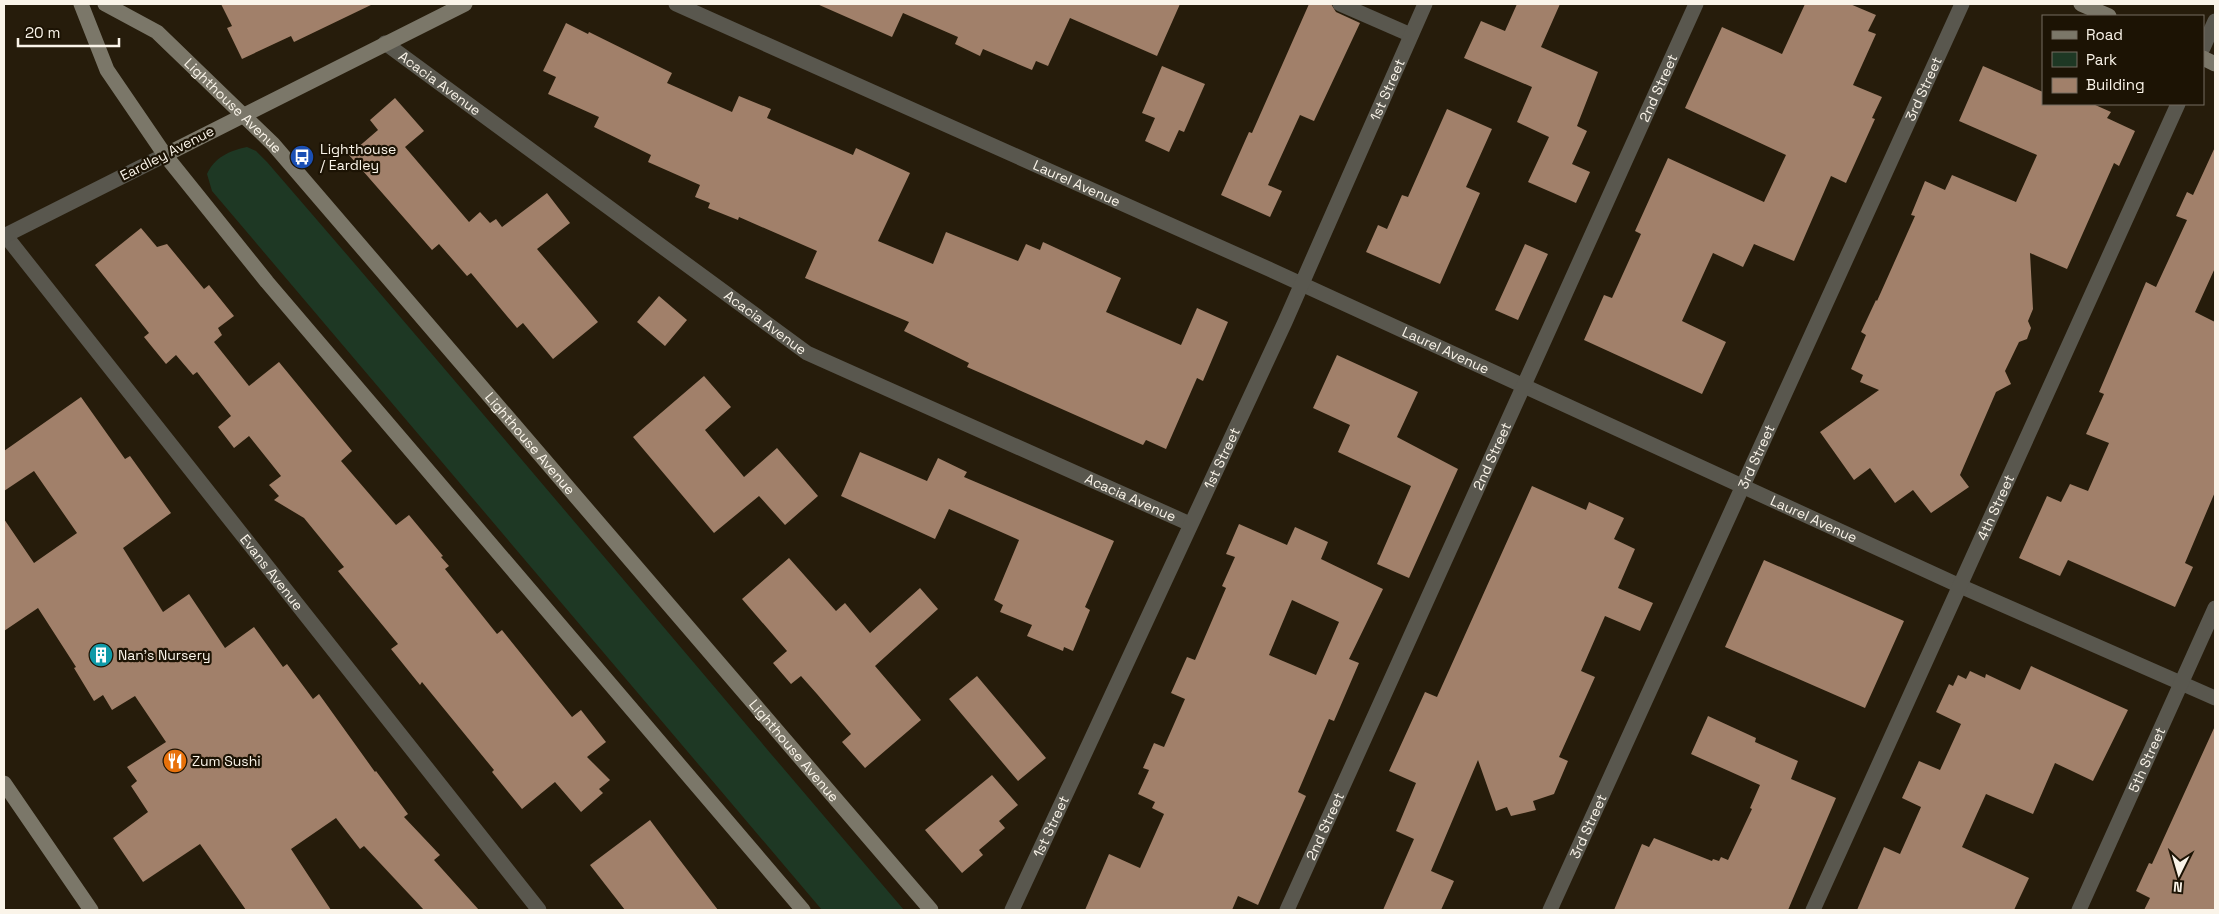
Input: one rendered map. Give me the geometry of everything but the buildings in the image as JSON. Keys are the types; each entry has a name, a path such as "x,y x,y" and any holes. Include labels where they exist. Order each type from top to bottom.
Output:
{"main road":[{"path":"81,4 107,70 165,155 267,282 802,910"},
{"name":"Lighthouse Avenue","path":"105,4 157,32 280,151 931,910"},
{"name":"Eardley Avenue","path":"165,155 243,114 465,4"},
{"path":"2081,4 2107,15"},
{"path":"4,783 91,910"}],"street":[{"name":"Laurel Avenue","path":"676,4 1301,285 1960,586 2215,698"},
{"path":"1340,4 1410,35"},
{"name":"1st Street","path":"1012,910 1301,285 1425,4"},
{"name":"2nd Street","path":"1287,910 1696,4"},
{"name":"3rd Street","path":"1550,910 1962,4"},
{"path":"2204,46 2215,21"},
{"name":"Acacia Avenue","path":"386,43 808,353 1190,524"},
{"name":"4th Street","path":"1813,910 2178,105"},
{"name":"Eardley Avenue","path":"4,235 165,155"},
{"name":"Evans Avenue","path":"4,235 539,910"},
{"name":"5th Street","path":"2079,910 2215,608"}],"green space":[{"path":"247,147 256,151 267,162 904,910 822,910 212,191 207,174 210,168 223,156"}],"place":[{"name":"Lighthouse / Eardley","path":"302,157"},
{"name":"Nan's Nursery","path":"101,655"},
{"name":"Zum Sushi","path":"175,761"}]}
